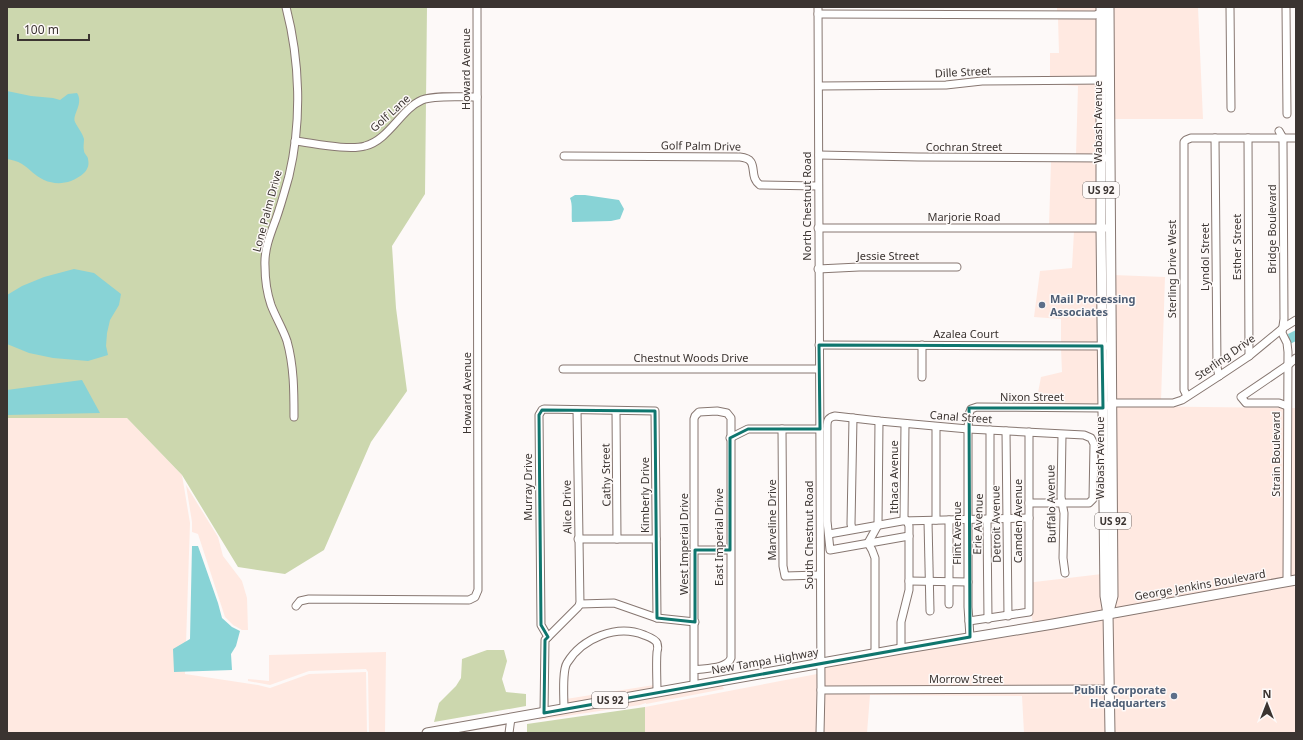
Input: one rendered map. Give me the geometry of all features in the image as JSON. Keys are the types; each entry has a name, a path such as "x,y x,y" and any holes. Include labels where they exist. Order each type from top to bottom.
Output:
{"main road":[{"name":"Wabash Avenue","path":"1105,80 1110,7"},
{"name":"Wabash Avenue","path":"1101,10 1105,80 1107,346 1103,408 1108,477"},
{"name":"Wabash Avenue","path":"1107,346 1112,403 1108,477 1105,596 1108,614 1110,733"},
{"name":"George Jenkins Boulevard","path":"1108,614 1291,580"},
{"name":"New Tampa Highway","path":"427,733 458,730 511,718 820,664 901,648 970,638 1108,614"}],"street":[{"name":"Lone Palm Drive","path":"286,7 295,49 298,97 295,141 289,175 267,246 265,265 267,292 287,340 292,360 294,417"},
{"name":"Howard Avenue","path":"296,606 300,601 309,600 469,600 475,597 478,590 477,7"},
{"path":"1230,7 1231,108"},
{"path":"1286,7 1287,114"},
{"path":"818,10 1095,16 1101,10"},
{"name":"North Chestnut Road","path":"818,10 818,268 820,406"},
{"name":"Dille Street","path":"819,86 946,85 982,81 1105,80"},
{"name":"Golf Lane","path":"295,141 351,148 367,146 378,140 413,105 422,100 435,97 477,97"},
{"path":"1215,138 1248,138 1281,134 1296,138"},
{"name":"Bridge Boulevard","path":"1281,134 1283,328"},
{"name":"Sterling Drive West","path":"1187,396 1184,390 1183,146 1185,141 1191,138 1215,138"},
{"name":"Lyndol Street","path":"1215,138 1217,367 1219,376"},
{"name":"Esther Street","path":"1248,138 1249,356"},
{"name":"Cochran Street","path":"819,155 926,158 1105,158"},
{"name":"Golf Palm Drive","path":"564,156 745,157 752,162 754,177 760,185 818,186"},
{"name":"Marjorie Road","path":"818,228 1106,228"},
{"name":"Jessie Street","path":"818,268 957,267"},
{"name":"Sterling Drive","path":"1112,403 1173,404 1249,356 1283,328 1296,320"},
{"name":"Strain Boulevard","path":"1283,328 1282,333 1287,344 1292,398 1287,406 1291,580"},
{"name":"Azalea Court","path":"820,345 1107,346"},
{"path":"922,345 922,377"},
{"path":"1287,406 1279,403 1246,403 1241,397 1296,358"},
{"name":"Chestnut Woods Drive","path":"564,369 819,369"},
{"name":"Nixon Street","path":"968,429 969,411 973,408 1103,408 1112,403"},
{"name":"South Chestnut Road","path":"820,406 820,733"},
{"name":"Murray Drive","path":"548,637 541,625 539,415 542,410 616,411"},
{"name":"Alice Drive","path":"577,410 580,604"},
{"name":"Cathy Street","path":"616,411 617,539"},
{"name":"Kimberly Drive","path":"616,411 655,411 657,618"},
{"name":"East Imperial Drive","path":"694,419 696,414 717,411 727,413 730,418 731,660 723,666 694,670"},
{"name":"Canal Street","path":"829,534 827,521 827,421 835,416 936,427 1087,436 1094,444 1094,497 1089,503 1062,503"},
{"path":"852,529 853,418"},
{"name":"West Imperial Drive","path":"694,419 694,685"},
{"path":"868,543 878,525 879,421"},
{"name":"Ithaca Avenue","path":"901,648 901,622 908,594 909,581 909,526 904,518 905,424"},
{"path":"930,611 929,581 936,427"},
{"path":"730,438 748,429 820,429"},
{"name":"Marveline Drive","path":"782,429 784,576 820,575"},
{"name":"Flint Avenue","path":"968,429 968,582 970,638"},
{"name":"Erie Avenue","path":"988,619 987,523 988,518 990,517 990,430"},
{"name":"Detroit Avenue","path":"1006,431 1008,616"},
{"name":"Camden Avenue","path":"1008,616 1029,612 1029,432"},
{"name":"Buffalo Avenue","path":"1062,434 1062,503 1064,512 1063,558 1065,573"},
{"path":"1029,503 1062,503"},
{"path":"909,536 830,550 829,534 852,529 907,521 1029,518"},
{"path":"949,520 949,604"},
{"path":"578,539 656,539"},
{"path":"868,543 875,558 875,653"},
{"path":"695,550 730,550"},
{"path":"909,581 968,582"},
{"path":"544,713 545,640 580,604 617,604 657,618 695,622"},
{"path":"969,621 1008,616"},
{"path":"564,709 564,680 567,662 586,642 611,633 627,631 635,632 643,634 656,641 658,645 656,662 657,692"},
{"name":"Morrow Street","path":"821,690 1110,689"},
{"path":"510,733 511,718"}],"highlighted area":[{"path":"819,345 1102,346 1103,408 969,408 970,637 544,713 545,640 548,637 541,625 540,566 539,415 542,410 655,411 657,618 695,622 695,550 730,550 730,438 748,429 820,429"}],"shaded area":[{"path":"1057,7 1098,7 1098,13 1057,13"},
{"path":"1112,7 1198,7 1203,119 1112,119"},
{"path":"1058,18 1098,18 1098,77 1050,78 1050,53 1059,53"},
{"path":"1098,83 1099,155 1076,155 1078,86 1050,84"},
{"path":"1051,161 1099,161 1099,225 1049,225"},
{"path":"1074,231 1099,231 1100,343 1061,343 1061,319 1034,317 1040,271 1072,268"},
{"path":"1113,275 1165,277 1161,401 1115,400"},
{"path":"1061,349 1100,349 1100,405 1036,403 1041,377 1062,372"},
{"path":"1115,406 1285,408 1284,579 1112,610"},
{"path":"1290,408 1296,408 1296,577 1289,578"},
{"path":"7,418 127,418 182,475 190,523 185,674 270,688 309,674 366,672 367,733 7,733"},
{"path":"186,485 218,537 223,556 242,581 247,598 248,630 242,630 233,625 225,617 198,534 192,532 192,522"},
{"path":"1102,574 1106,611 1033,624 1026,583"},
{"path":"1294,585 1296,594 1296,733 1113,733 1111,616"},
{"path":"1106,617 1108,686 823,688 823,666"},
{"path":"386,652 385,733 369,733 368,672 366,669 309,671 270,685 248,681 248,679 269,681 269,655"},
{"path":"817,674 816,733 645,733 645,707"},
{"path":"654,685 655,690 566,705 566,699"},
{"path":"722,685 724,689 646,704 539,720 538,716"},
{"path":"1108,692 1108,733 1024,733 1022,696 870,695 867,733 822,733 823,693"}],"green space":[{"path":"7,7 427,7 425,194 392,246 396,308 407,391 371,442 324,550 285,574 238,567 182,475 127,418 7,418"},
{"path":"487,650 504,650 507,661 502,679 506,692 526,694 526,706 434,722 439,703 456,686 461,678 462,659"},
{"path":"645,707 645,733 527,733 527,724"}],"water":[{"path":"7,91 60,100 68,94 77,93 79,97 79,105 75,116 75,122 84,139 84,152 88,158 88,167 84,173 78,178 68,182 51,182 44,180 20,163 7,159"},
{"path":"575,195 619,200 624,209 620,219 611,221 572,222 572,207 570,198"},
{"path":"74,269 94,273 121,294 119,305 110,320 107,333 106,346 108,355 88,361 53,358 29,353 7,344 7,295 22,286 44,277"},
{"path":"1296,330 1296,341 1290,344 1288,334"},
{"path":"82,380 100,413 7,415 7,390"},
{"path":"192,546 198,546 222,618 232,627 240,631 236,646 231,654 232,670 174,672 173,649 190,639"}],"place":[{"name":"Mail Processing Associates","path":"1042,305"},
{"name":"Publix Corporate Headquarters","path":"1174,696"}]}
